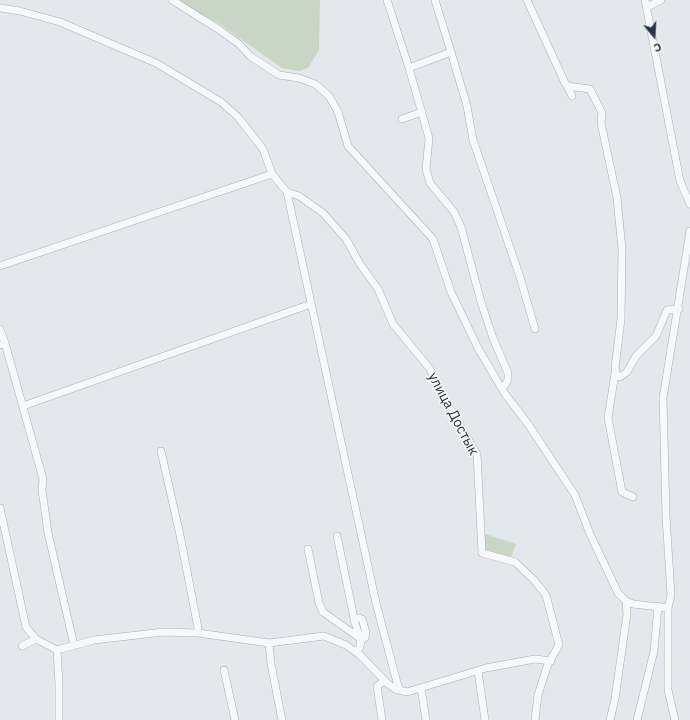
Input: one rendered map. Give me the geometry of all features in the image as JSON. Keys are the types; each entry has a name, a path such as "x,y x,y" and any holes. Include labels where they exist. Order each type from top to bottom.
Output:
{"street":[{"path":"172,0 218,29 239,44 250,56 279,75 299,78 315,84 330,96 338,112 348,146 433,239 458,308 490,371 575,495 612,584 629,602 668,608"},
{"path":"387,0 410,68 429,138 426,169 430,182 454,212 461,227 481,302 493,338 508,373 508,380 503,388"},
{"path":"435,0 467,106 473,140 520,277 535,329"},
{"path":"527,0 572,96"},
{"path":"661,0 646,4 680,181 690,204"},
{"path":"0,8 20,11 60,22 156,63 222,102 234,112 260,143 267,157 272,174 286,192 376,602 399,690"},
{"path":"410,68 451,52"},
{"path":"567,86 590,89 597,102 602,113 601,124 618,198 622,272 621,319 614,385 608,418 622,492 633,497"},
{"path":"402,119 422,112"},
{"path":"0,266 272,174"},
{"name":"улица Достык","path":"286,192 300,196 319,210 343,235 360,264 378,288 393,324 430,369 450,409 477,454 482,553 515,562 533,579 546,595 559,645 550,661 538,695 535,720"},
{"path":"675,720 668,690 668,608 671,595 666,516 663,398 679,309 690,231"},
{"path":"23,406 311,304"},
{"path":"614,385 627,372 636,356 656,336 668,310 679,309"},
{"path":"0,330 2,344 23,406 43,479 42,490 48,532 74,645"},
{"path":"615,373 617,376 622,376"},
{"path":"161,451 180,535 198,633"},
{"path":"0,508 26,627 36,639 57,650 94,640 144,633 198,633 269,643 324,636 346,645 356,652 385,681 399,690 407,692 478,671 535,659 550,661"},
{"path":"337,536 354,619 361,639 360,648 356,652"},
{"path":"308,549 322,612 361,639"},
{"path":"610,720 615,700 629,602"},
{"path":"637,720 654,652 658,606"},
{"path":"22,646 36,639"},
{"path":"269,643 271,664 282,720"},
{"path":"57,650 59,720"},
{"path":"224,670 235,720"},
{"path":"478,671 485,720"},
{"path":"382,720 377,686 385,681"},
{"path":"421,688 426,720"}],"green space":[{"path":"176,0 320,0 319,50 308,68 299,71 282,68 218,23"},
{"path":"482,533 516,544 510,560 483,552"}]}
